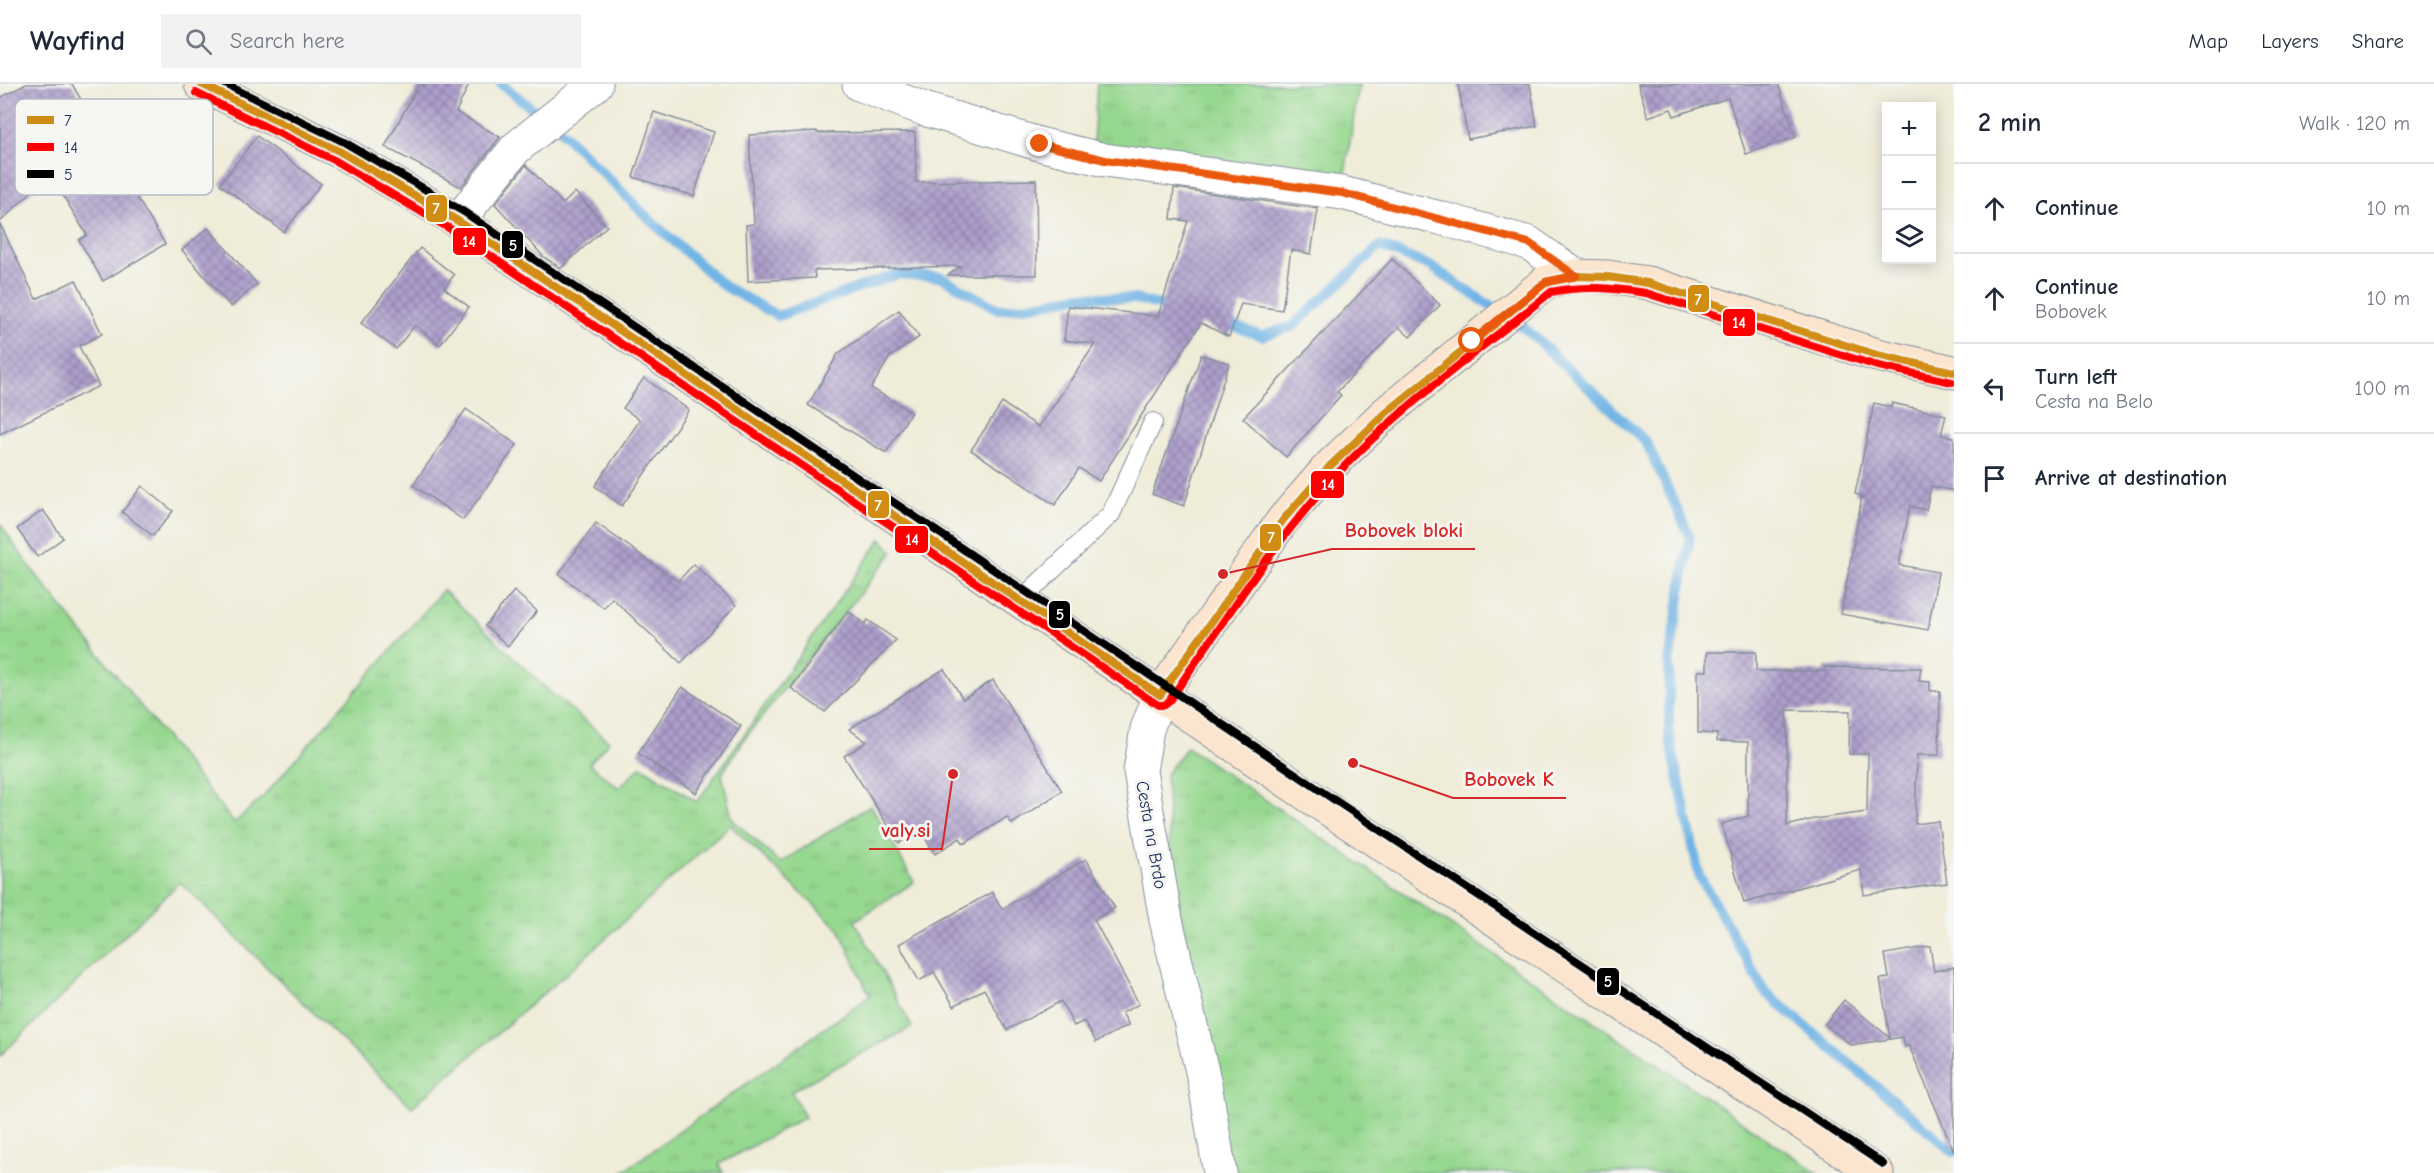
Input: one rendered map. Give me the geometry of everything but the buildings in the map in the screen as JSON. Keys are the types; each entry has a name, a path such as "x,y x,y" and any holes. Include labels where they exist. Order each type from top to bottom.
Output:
{"street":[{"path":"201,84 339,151 459,221 1020,601 1877,1173"},
{"path":"859,84 924,109 1040,144 1105,160 1342,193 1440,218 1529,243 1576,276"},
{"path":"459,221 516,148 575,90"},
{"path":"1160,694 1283,520 1329,467 1386,413 1546,282 1576,276 1648,283 1877,355 1954,372"},
{"name":"Cesta na Brdo","path":"1160,694 1147,729 1140,771 1166,920 1205,1084 1220,1173"}],"lane":[{"path":"1020,601 1111,514 1153,422"}],"green space":[{"path":"1097,84 1359,84 1344,180 1093,143"},
{"path":"0,524 30,567 234,823 263,797 443,590 548,690 609,741 589,764 619,788 641,766 697,802 881,539 893,552 746,737 722,774 732,819 780,863 871,805 914,882 855,921 912,1027 791,1091 805,1117 719,1164 723,1173 621,1173 870,996 839,929 730,825 573,968 412,1107 180,882 0,1056"},
{"path":"1187,747 1818,1173 1227,1173 1170,852 1166,774"}],"waterway":[{"path":"501,84 561,131 652,222 724,286 778,316 898,274 941,277 998,309 1031,306 1080,296 1135,299 1175,309"},
{"path":"1219,321 1262,336 1293,326 1380,246 1430,266 1527,330 1646,442 1690,537 1669,663 1669,734 1699,875 1765,992 1954,1152"}],"transit line":[{"name":"7","path":"201,84 339,151 458,221 1160,695 1283,520 1329,467 1386,413 1546,282 1576,276 1608,277 1648,283 1877,355 1954,372"},
{"name":"5","path":"225,84 344,142 464,212 1330,797 1883,1164"},
{"name":"14","path":"196,93 208,99"},
{"name":"14","path":"213,101 334,160 452,230 1158,705 1164,705 1169,701 1269,556 1336,475 1413,403 1551,292 1575,288 1598,288 1646,293 1874,365 1952,382"}],"place":[{"name":"Bobovek bloki","path":"1223,574"},
{"name":"Bobovek K","path":"1353,763"},
{"name":"valy.si","path":"953,774"}],"route":[{"path":"1040,144 1105,160 1342,193 1529,243 1576,276 1546,282 1472,341"}]}
